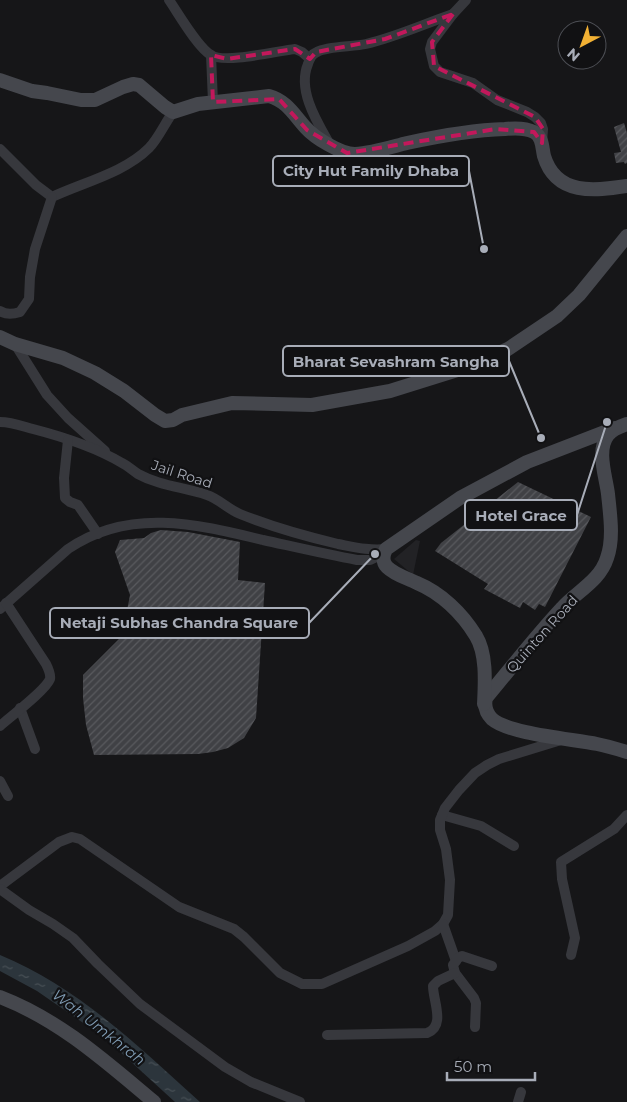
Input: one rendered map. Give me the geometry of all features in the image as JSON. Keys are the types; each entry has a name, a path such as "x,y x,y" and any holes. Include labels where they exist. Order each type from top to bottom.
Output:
{"street":[{"path":"169,0 197,40 211,55 227,58 295,50 302,52 310,59"},
{"path":"466,0 432,42 430,49 434,66 440,72 473,83 497,100 535,117 541,123 543,129 542,143 544,155 551,171 559,178 583,190 627,186"},
{"path":"329,144 307,96 306,69 310,59 316,52 364,45 453,14"},
{"path":"211,55 214,89 213,102"},
{"path":"0,80 32,92 81,100 95,100 123,87 139,84 173,112"},
{"path":"0,311 9,314 20,312 29,299 30,277 34,256 52,197 111,172 142,154 151,146 173,112 198,104 247,100 269,96 279,99 293,112 307,130 340,150 356,154 451,134 516,128 534,132 539,136 542,143"},
{"path":"0,149 36,185 52,197"},
{"path":"0,337 15,344 63,358 95,373 124,391 164,421 232,403 312,405 390,391 470,366 508,349 557,316 579,295 627,236"},
{"path":"15,344 47,395 68,418 112,457"},
{"name":"Jail Road","path":"0,422 12,423 68,440 112,457 151,480 165,486 207,495 237,513 266,525 298,535 357,548 386,551"},
{"path":"0,726 43,688 50,679 50,672 46,664 3,606 68,549 79,542 133,523 176,523 216,529 357,560 370,560 386,551 460,498 527,462 626,424"},
{"name":"Quinton Road","path":"484,704 486,698 536,636 564,606 600,573 607,560 610,538 608,494 602,452 603,443 608,434 626,424"},
{"path":"68,440 64,478 65,498 78,505 98,534"},
{"path":"386,551 383,560 387,567 400,576 433,591 466,622 477,638 482,656 484,704 486,711 492,719 502,725 533,734 565,738 627,752"},
{"path":"20,708 35,749"},
{"path":"300,1102 251,1082 225,1067 140,1004 73,938 29,910 0,887 59,842 72,837 80,839 179,907 234,929 280,974 302,984 322,984 408,946 435,931 443,924 448,914 450,880 446,849 440,830 445,808 459,790 487,765 499,759 565,738"},
{"path":"0,780 8,796"},
{"path":"442,815 480,826 514,846"},
{"path":"571,955 575,938 562,879 561,862 614,829 627,815"},
{"path":"443,924 456,961"},
{"path":"475,1027 476,1002 455,973 453,965 462,956 492,966"},
{"path":"328,1035 433,1032 437,1021 433,986 438,981 455,973"},
{"path":"0,997 39,1015 74,1036 154,1102"}],"highlighted area":[{"path":"453,14 432,42 434,66 535,117 543,129 542,143 534,132 496,129 347,153 307,130 279,99 213,102 211,55 227,59 295,49 310,59 316,52 385,39"}],"shaded area":[{"path":"416,540 420,541 413,575 394,559"}],"water":[{"name":"Wah Umkhrah","path":"0,955 28,968 81,1001 130,1039 200,1102 175,1102 105,1038 37,991 0,971"}],"building":[{"path":"624,123 627,133 627,163 625,164 624,162 616,163 614,153 621,152 614,127"},
{"path":"518,482 591,517 545,607 539,604 535,610 523,602 520,608 484,589 488,584 435,551 441,543"},
{"path":"161,530 188,532 240,542 238,580 265,583 256,718 244,738 228,748 213,752 198,754 94,755 86,725 83,675 122,636 130,595 115,552 120,540 144,538 151,533"}],"place":[{"name":"City Hut Family Dhaba","path":"484,249"},
{"name":"Hotel Grace","path":"607,422"},
{"name":"Bharat Sevashram Sangha","path":"541,438"},
{"name":"Netaji Subhas Chandra Square","path":"375,554"}]}
